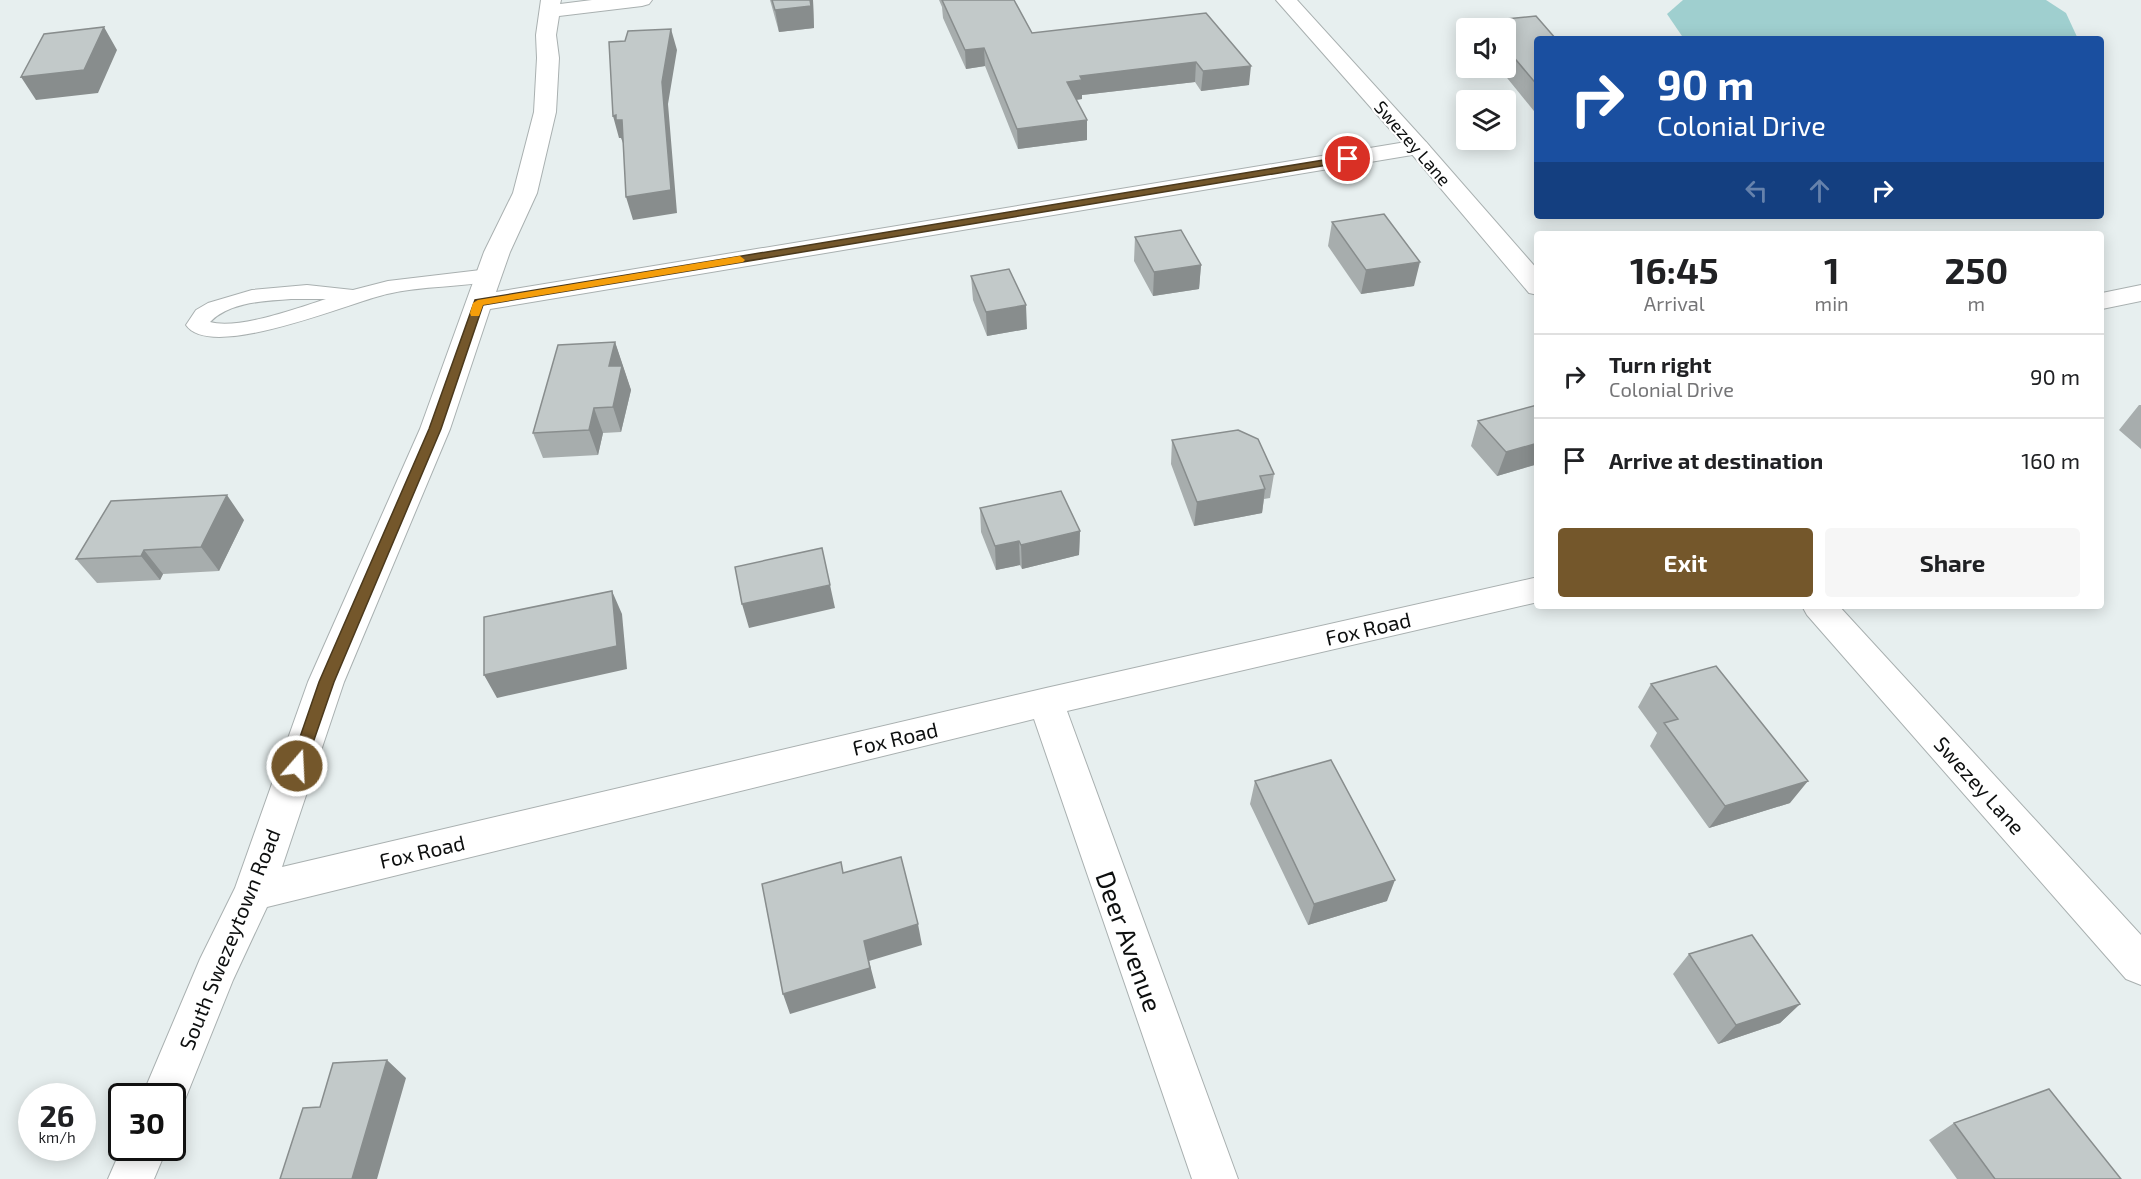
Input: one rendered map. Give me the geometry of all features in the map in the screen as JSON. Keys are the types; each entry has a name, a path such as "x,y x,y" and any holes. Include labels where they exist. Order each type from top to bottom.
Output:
{"street":[{"path":"551,6 642,0"},
{"name":"Swezey Lane","path":"1286,0 1418,147 1534,283"},
{"name":"South Swezeytown Road","path":"169,1083 215,974 254,892 326,682 435,429 484,289 525,194 545,112 548,58 546,35 551,6"},
{"path":"484,289 1418,147"},
{"path":"2104,301 2141,293"},
{"name":"Fox Road","path":"254,892 1046,702 1534,590"},
{"name":"Swezey Lane","path":"1822,609 2141,965"},
{"name":"Deer Avenue","path":"1046,702 1215,1179"},
{"path":"131,1179 139,1161"}],"lane":[{"path":"352,297 320,292 287,292 243,299 214,307 200,318 198,325 202,330 219,332 252,327 387,288 484,289"}],"shaded area":[{"path":"1683,0 2046,0 2066,13 2077,36 1682,36 1667,14"}],"building":[{"path":"772,0 810,0 811,6 775,10"},
{"path":"942,0 1014,0 1032,33 1206,13 1251,66 1203,71 1196,62 1080,76 1082,80 1067,82 1087,120 1017,129 984,48 965,50"},
{"path":"1536,16 1553,36 1534,36 1534,81 1516,60 1515,18"},
{"path":"104,27 84,70 21,77 44,34"},
{"path":"671,29 662,82 671,190 626,197 622,120 616,120 616,115 613,116 609,42 625,41 628,31"},
{"path":"1384,214 1420,262 1366,270 1332,222"},
{"path":"1181,230 1201,265 1154,272 1135,237"},
{"path":"1009,269 1026,305 986,312 971,276"},
{"path":"615,342 609,366 622,366 613,407 594,408 589,430 533,433 558,345"},
{"path":"1534,406 1534,444 1506,452 1478,421"},
{"path":"1238,430 1258,439 1274,474 1260,476 1265,489 1197,502 1172,440"},
{"path":"1061,491 1080,531 1021,545 1019,541 995,546 980,508"},
{"path":"227,495 201,547 144,550 141,556 76,559 111,501"},
{"path":"822,548 830,585 742,604 735,567"},
{"path":"612,591 617,646 484,675 484,617"},
{"path":"1716,666 1808,781 1725,806 1664,723 1678,719 1651,684"},
{"path":"1331,760 1395,880 1314,904 1255,781"},
{"path":"901,857 918,924 864,941 870,968 783,994 762,884 841,862 843,873"},
{"path":"1752,935 1800,1004 1736,1025 1689,954"},
{"path":"387,1060 352,1179 280,1179 303,1108 320,1107 333,1063"},
{"path":"2049,1089 2121,1179 1995,1179 1954,1123"}],"slow traffic":[{"path":"475,313 478,303 740,260"}],"route":[{"path":"297,766 326,682 435,429 478,303 1348,159"}]}
